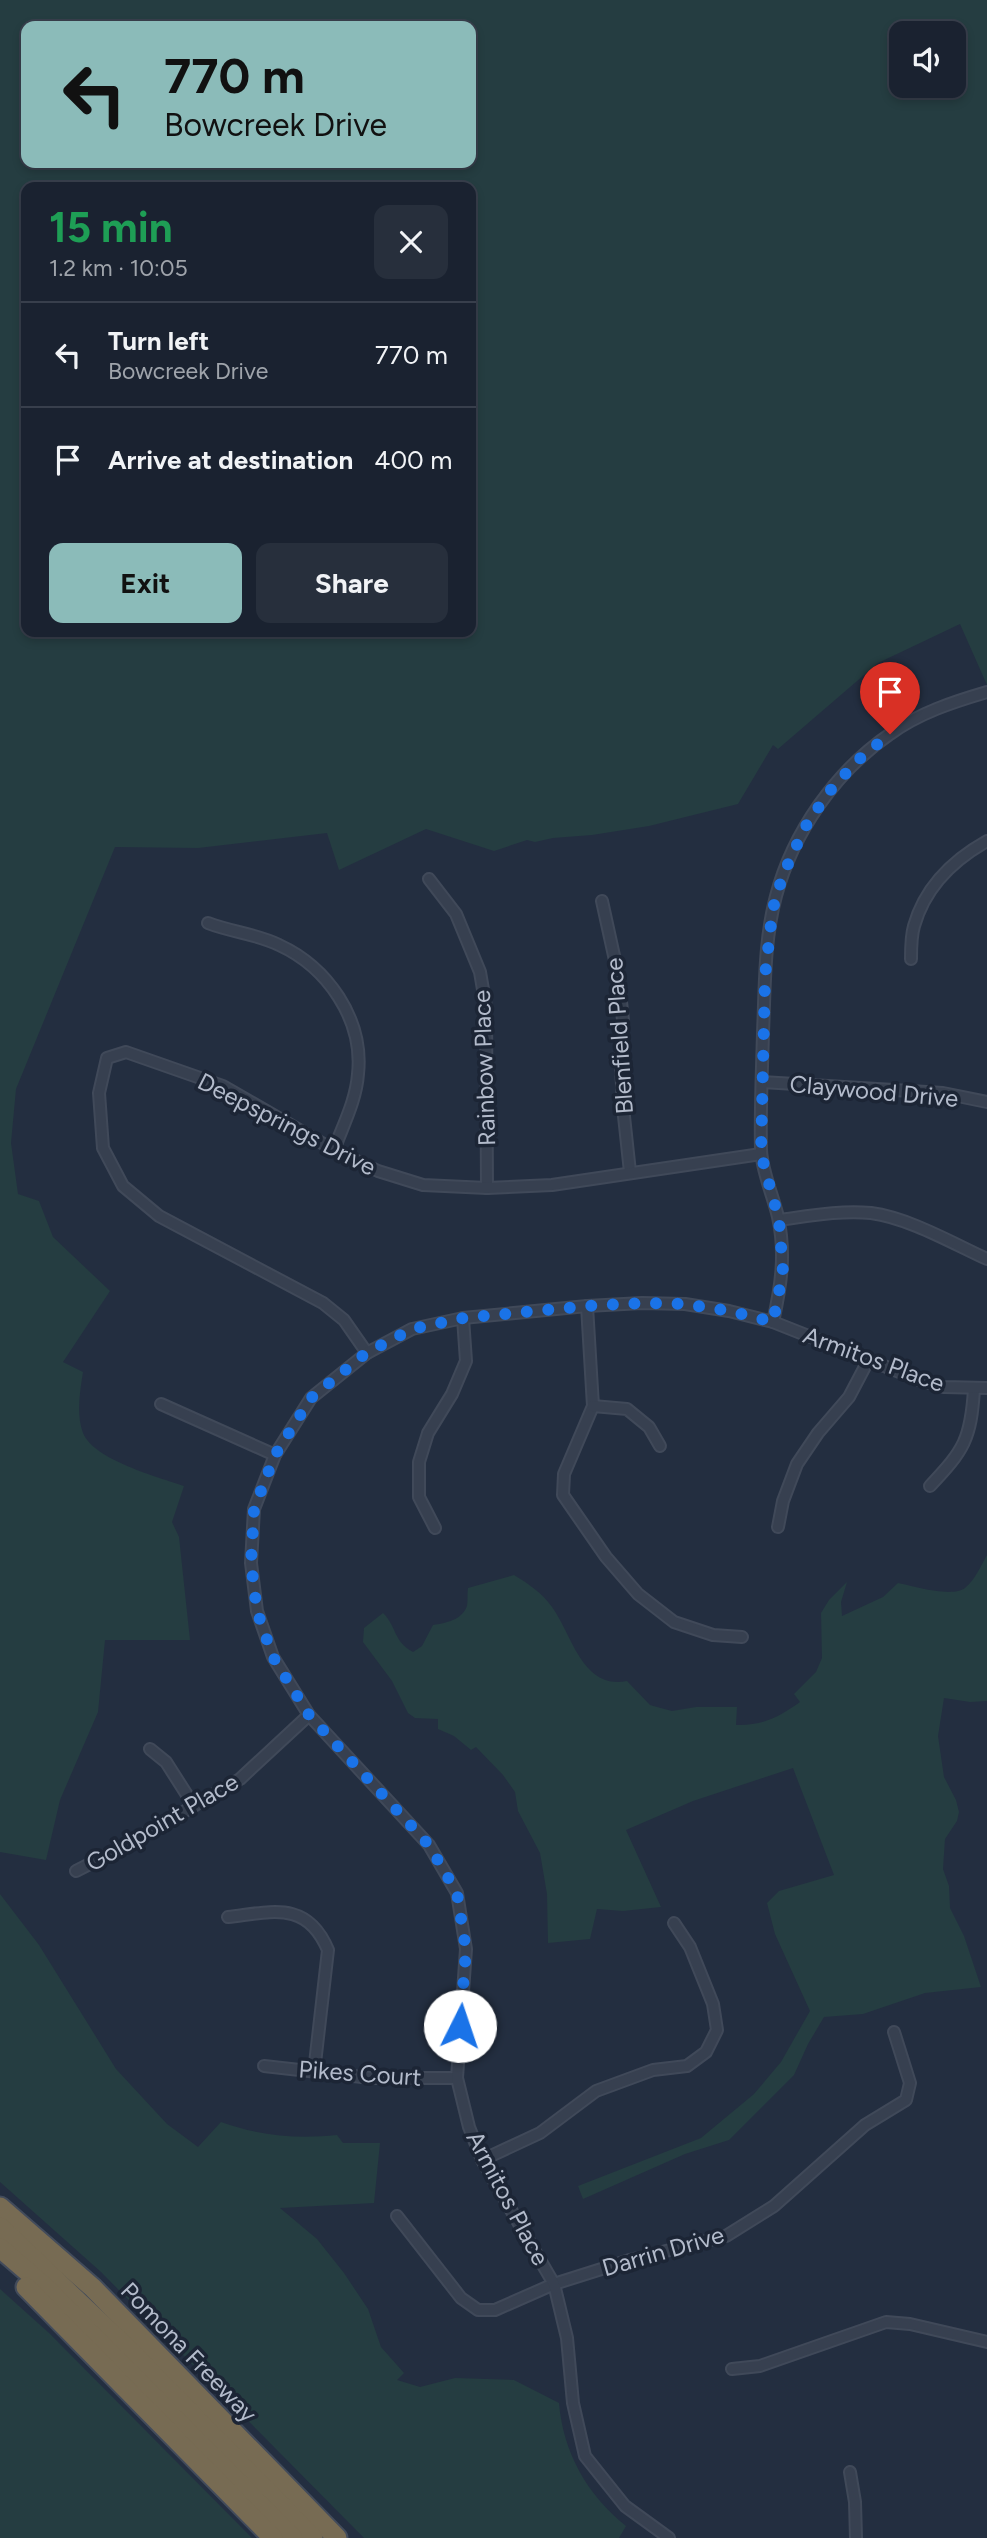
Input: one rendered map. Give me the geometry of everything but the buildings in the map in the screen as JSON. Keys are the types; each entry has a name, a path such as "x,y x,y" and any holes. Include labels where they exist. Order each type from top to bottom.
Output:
{"highway":[{"name":"Pomona Freeway","path":"0,2207 93,2288 337,2538"},
{"path":"0,2227 116,2338 313,2538"},
{"path":"0,2248 44,2286 293,2538"},
{"path":"0,2262 273,2538"}],"street":[{"path":"773,1322 783,1272 779,1220 761,1154 768,935 776,895 807,824 829,792 858,760 890,734 952,702 987,692"},
{"path":"911,959 913,928 930,892 942,874 966,853 987,841"},
{"name":"Rainbow Place","path":"429,879 456,914 480,972 486,1007 487,1188"},
{"name":"Blenfield Place","path":"602,901 618,974 622,1009 621,1064 630,1172"},
{"path":"208,923 278,944 304,959 326,979 340,998 351,1021 358,1048 359,1072 354,1099 334,1150"},
{"name":"Deepsprings Drive","path":"366,1353 344,1320 323,1303 159,1216 123,1186 103,1148 99,1093 107,1058 126,1052 223,1087 334,1150 378,1171 423,1185 487,1188 552,1185 761,1154"},
{"name":"Claywood Drive","path":"762,1082 943,1093 987,1102"},
{"path":"779,1220 836,1212 873,1214 915,1227 987,1259"},
{"name":"Armitos Place","path":"668,2538 625,2506 585,2456 573,2403 566,2338 554,2284 482,2160 469,2127 457,2078 466,1950 457,1893 429,1845 309,1715 273,1657 257,1611 251,1563 254,1509 275,1455 311,1398 366,1353 412,1329 463,1318 587,1306 685,1304 773,1322 922,1381 944,1387 987,1388"},
{"path":"587,1306 593,1406 564,1474 563,1495 606,1556 638,1594 674,1622 713,1635 742,1637"},
{"path":"435,1528 419,1497 418,1462 428,1433 452,1394 466,1361 463,1318"},
{"path":"778,1527 783,1501 797,1464 818,1433 849,1397 869,1359"},
{"path":"930,1486 962,1448 972,1425 974,1389"},
{"path":"161,1404 275,1455"},
{"path":"593,1406 627,1409 649,1427 660,1446"},
{"name":"Goldpoint Place","path":"76,1871 240,1779 309,1715"},
{"path":"150,1749 166,1762 194,1806"},
{"path":"228,1917 283,1910 308,1920 321,1932 328,1950 314,2072"},
{"path":"482,2160 541,2133 596,2091 653,2070 687,2066 706,2053 717,2030 713,2004 690,1947 674,1923"},
{"name":"Darrin Drive","path":"397,2216 461,2298 478,2310 495,2310 554,2284 630,2260 726,2236 774,2206 865,2125 906,2101 910,2083 894,2032"},
{"name":"Pikes Court","path":"264,2066 371,2078 457,2078"},
{"path":"732,2369 760,2365 886,2322 910,2324 987,2342"},
{"path":"850,2472 855,2502 856,2538"}],"green space":[{"path":"0,0 987,0 987,685 960,624 878,663 778,749 773,745 738,804 649,826 535,842 527,840 494,851 426,829 339,870 327,833 198,848 115,847 16,1089 11,1143 18,1194 39,1201 53,1237 110,1291 63,1362 83,1372 79,1410 83,1433 89,1443 113,1459 184,1486 172,1522 179,1537 190,1640 105,1640 98,1712 60,1800 46,1860 0,1852"},
{"path":"987,1555 987,1701 970,1702 944,1698 938,1736 944,1777 959,1812 957,1821 945,1839 943,1869 949,1886 950,1908 964,1936 981,1987 925,1993 863,2014 824,2017 794,2075 729,2140 685,2154 583,2199 578,2186 701,2138 754,2094 781,2062 810,2011 775,1934 767,1903 779,1891 834,1875 793,1768 693,1801 626,1830 661,1907 623,1911 597,1909 590,1939 548,1943 547,1894 540,1853 518,1811 515,1792 476,1747 471,1750 454,1736 438,1729 438,1719 415,1718 408,1713 392,1681 363,1642 364,1628 383,1613 398,1639 413,1652 422,1646 433,1625 448,1622 465,1611 468,1588 514,1575 548,1602 580,1657 599,1677 612,1682 627,1681 650,1705 672,1711 696,1707 737,1707 736,1725 754,1724 777,1716 800,1702 794,1694 816,1672 822,1658 821,1613 829,1600 847,1582 841,1602 842,1616 883,1597 898,1583 932,1590 959,1591 971,1581"},
{"path":"0,1894 39,1945 116,2069 167,2124 198,2147 221,2122 279,2135 337,2135 343,2143 380,2143 374,2203 280,2208 317,2239 344,2273 368,2309 381,2347 404,2373 397,2380 420,2387 455,2378 514,2380 559,2403 566,2439 579,2471 600,2501 626,2526 619,2538 364,2538 101,2272 0,2182"},
{"path":"0,2289 49,2333 252,2538 0,2538"}],"route":[{"path":"460,2026 466,1950 457,1893 429,1845 309,1715 273,1657 257,1611 251,1563 254,1509 275,1455 311,1398 366,1353 412,1329 463,1318 642,1303 685,1304 773,1322 783,1272 779,1220 761,1154 768,935 776,895 807,824 829,792 858,760 890,734"}]}
